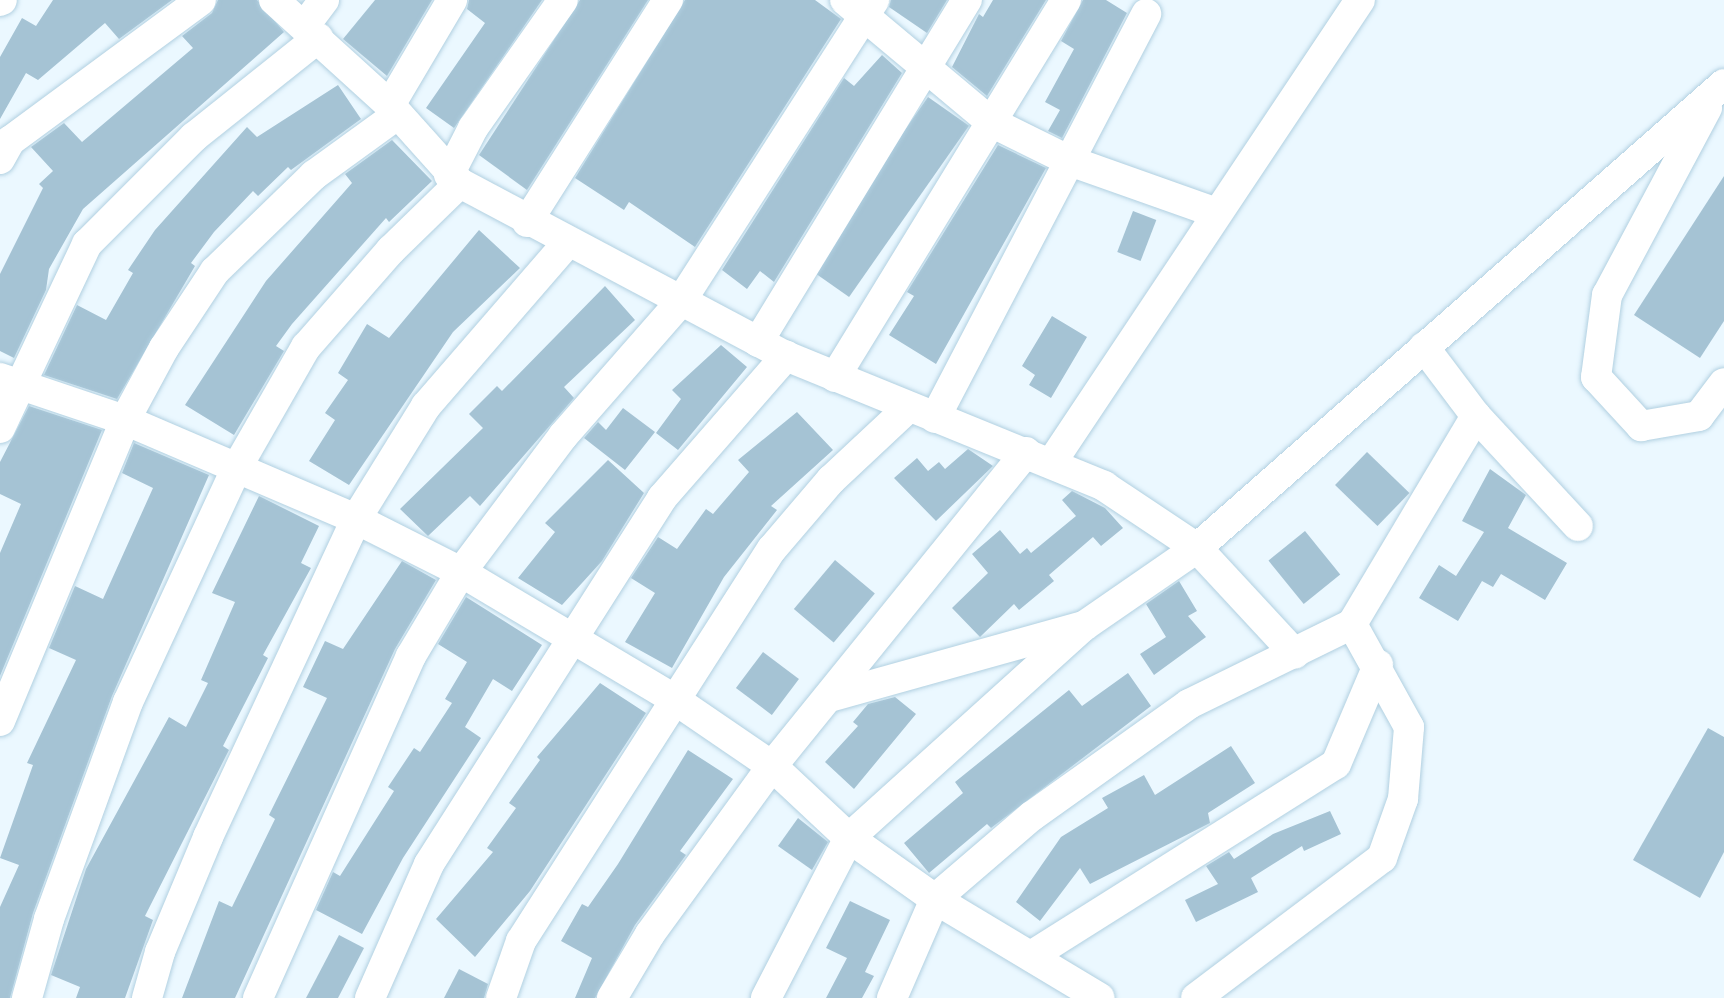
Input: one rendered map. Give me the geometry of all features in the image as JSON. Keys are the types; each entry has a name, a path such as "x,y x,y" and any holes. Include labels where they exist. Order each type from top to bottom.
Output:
{"street":[{"path":"0,159 10,141 201,0"},
{"path":"274,0 312,31 393,110 455,179 527,222 786,356 1039,457 1104,486 1197,548 1295,654"},
{"path":"0,428 9,381 87,244 194,137 312,31 324,0"},
{"path":"0,721 125,420 215,272 314,175 393,110 452,0"},
{"path":"27,998 49,919 128,702 236,469 306,347 455,179 473,128 563,0"},
{"path":"527,222 668,0"},
{"path":"758,342 967,0"},
{"path":"835,377 1066,0"},
{"path":"612,998 650,934 772,766 1039,457 1217,213 1360,0"},
{"path":"258,998 411,656 461,572 563,436 681,301 861,5 926,68 991,122 1070,161 1217,213"},
{"path":"501,998 521,941 772,549 831,480 922,412 1070,161 1146,14"},
{"path":"766,998 849,838 1084,626 1197,548 1721,87"},
{"path":"1721,87 1607,296 1596,377 1641,426 1699,416 1724,383"},
{"path":"147,998 160,952 208,837 356,519 426,406 567,243"},
{"path":"1424,347 1476,416 1578,526"},
{"path":"370,998 429,864 662,498 786,356"},
{"path":"9,381 125,420 356,519 461,572 570,640 674,699 772,766 849,838 935,899 1100,998"},
{"path":"892,998 935,899 1032,816 1189,705 1352,624 1476,416"},
{"path":"1196,998 1382,858 1403,799 1409,727 1378,665 1352,624"},
{"path":"833,696 1084,626"},
{"path":"1031,956 1336,764 1378,665"}],"building":[{"path":"53,0 172,0 119,39 105,23 38,80 26,73 0,119 0,57 22,18 36,26"},
{"path":"218,0 257,0 284,32 83,209 49,269 46,290 14,358 0,351 0,274 43,188 39,184 53,171 31,147 64,123 82,142 193,48 182,36 212,13"},
{"path":"375,0 432,0 387,76 343,39"},
{"path":"469,0 542,0 454,128 426,108 485,23 467,9"},
{"path":"580,0 648,0 527,190 479,155"},
{"path":"685,0 815,0 841,19 695,247 629,202 624,210 575,178"},
{"path":"891,0 947,0 927,33 889,7"},
{"path":"993,0 1046,0 987,96 952,67 979,14 983,17"},
{"path":"1083,0 1106,0 1127,13 1062,138 1048,131 1060,110 1045,102 1074,49 1061,41"},
{"path":"882,55 902,73 774,282 760,271 747,289 722,270 844,78 854,86"},
{"path":"338,85 361,119 291,170 288,167 258,196 253,191 214,232 191,263 195,266 117,399 44,375 77,305 106,320 133,273 128,270 155,230 247,127 257,137"},
{"path":"928,97 969,126 849,297 808,268"},
{"path":"392,140 432,181 389,222 386,218 292,324 276,346 284,351 234,435 185,405 266,281 352,183 345,174"},
{"path":"998,145 1046,168 936,364 889,335 914,296 907,292"},
{"path":"1724,176 1724,321 1700,358 1634,315"},
{"path":"1133,211 1156,220 1141,261 1117,252"},
{"path":"479,230 520,268 453,332 349,485 309,461 335,420 325,413 348,380 338,373 367,324 389,338"},
{"path":"605,286 635,320 564,387 574,398 480,506 470,496 428,536 400,509 483,428 469,414 497,386 502,391"},
{"path":"1052,316 1087,337 1051,398 1029,385 1035,375 1022,366"},
{"path":"721,345 747,367 678,450 656,433 681,399 672,390"},
{"path":"29,406 102,430 0,676 0,553 21,504 0,494 0,462"},
{"path":"623,408 655,432 625,470 584,438 598,422 606,430"},
{"path":"797,412 833,450 771,506 777,510 724,577 672,668 625,642 655,593 631,578 658,537 677,549 706,509 713,514 749,472 738,460"},
{"path":"134,443 209,475 112,696 33,913 10,998 0,998 0,907 19,865 0,858 33,765 27,763 76,660 49,648 75,586 103,599 153,488 122,473"},
{"path":"968,449 993,466 936,521 894,478 917,458 928,471 939,462 945,469"},
{"path":"1367,452 1409,493 1377,526 1335,485"},
{"path":"608,460 644,493 602,561 562,605 518,578 555,532 545,523"},
{"path":"1490,469 1526,495 1508,528 1567,563 1545,600 1501,574 1493,587 1482,581 1458,621 1419,598 1439,565 1456,576 1484,532 1462,521"},
{"path":"1072,491 1105,508 1123,528 1101,546 1093,537 1049,575 1054,581 1019,610 1014,604 980,637 952,608 988,573 972,554 1000,530 1020,554 1027,548 1031,553 1076,516 1062,500"},
{"path":"259,496 319,526 301,563 311,568 263,655 268,658 223,746 229,750 145,916 153,920 125,998 76,998 80,987 51,975 86,869 169,717 186,727 208,683 201,680 235,602 212,593"},
{"path":"1305,531 1340,575 1304,604 1268,561"},
{"path":"835,560 875,593 834,642 794,609"},
{"path":"402,561 436,580 395,649 235,998 182,998 219,901 232,907 275,819 269,815 327,698 303,687 325,641 343,649"},
{"path":"1179,581 1197,611 1188,616 1206,637 1154,675 1140,654 1166,637 1146,604"},
{"path":"466,597 542,645 512,691 493,679 465,727 481,738 403,858 362,934 316,910 333,872 340,876 394,791 388,787 414,748 420,752 452,703 445,699 467,662 438,644"},
{"path":"763,652 799,679 772,715 736,688"},
{"path":"1128,673 1151,706 991,828 987,824 929,873 904,843 963,793 955,782 1069,690 1082,706"},
{"path":"600,683 646,713 530,891 475,957 436,919 493,852 487,848 516,808 509,803 540,760 537,757"},
{"path":"895,697 916,714 854,789 825,762 858,726 853,722 868,704"},
{"path":"1708,728 1724,737 1724,852 1700,898 1633,860"},
{"path":"1231,746 1255,783 1208,813 1210,823 1090,884 1080,868 1040,921 1016,902 1061,837 1108,808 1102,798 1144,775 1155,795"},
{"path":"688,750 733,779 680,851 686,855 635,925 595,998 575,998 592,958 561,941 582,904 588,907 618,864"},
{"path":"1330,811 1341,834 1304,851 1302,846 1251,878 1258,892 1196,922 1185,900 1218,884 1206,866 1229,852 1234,859 1273,834"},
{"path":"798,818 828,842 812,870 778,846"},
{"path":"850,901 890,920 865,972 874,976 862,998 826,998 847,958 826,948"},
{"path":"339,935 364,948 338,998 306,998"},
{"path":"459,969 488,984 484,998 444,998"}]}
